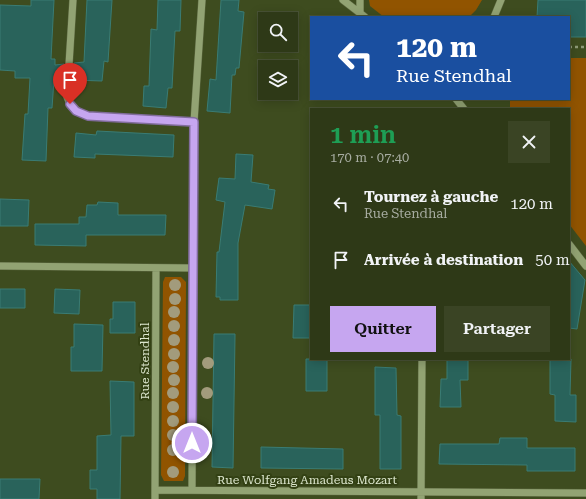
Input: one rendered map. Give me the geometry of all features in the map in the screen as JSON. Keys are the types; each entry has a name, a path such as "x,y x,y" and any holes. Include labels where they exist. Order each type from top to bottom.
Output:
{"street":[{"path":"73,0 67,97 70,104 76,111 88,116 194,122"},
{"path":"155,490 192,490 194,122 202,0"},
{"path":"343,0 363,15"},
{"path":"360,0 363,15"},
{"path":"494,16 501,0"},
{"path":"457,100 463,108"},
{"path":"570,245 586,266"},
{"path":"0,266 193,268"},
{"name":"Rue Stendhal","path":"155,499 156,268"},
{"path":"421,495 422,360"},
{"name":"Rue Wolfgang Amadeus Mozart","path":"192,490 421,495 586,493"}],"path":[{"path":"570,47 586,47"}],"shaded area":[{"path":"369,0 482,0 470,16 383,16 370,6"},
{"path":"570,50 571,58 586,58 586,246 570,225 570,108 510,108 510,100 570,100"},
{"path":"165,277 181,277 186,282 185,476 183,481 164,481 161,475 163,282"}],"building":[{"path":"31,0 54,0 51,59 55,59 55,65 64,64 63,80 54,80 52,108 48,108 46,161 22,160 25,114 28,114 30,78 15,78 15,71 0,70 0,5 31,6"},
{"path":"87,0 112,0 108,62 104,61 102,81 73,80 74,63 84,62"},
{"path":"158,0 181,0 180,31 175,31 172,88 168,88 166,108 143,106 144,86 149,86 151,29 157,30"},
{"path":"221,0 239,0 238,11 244,12 239,68 236,68 235,75 232,75 230,113 207,111 210,79 216,80"},
{"path":"538,0 586,0 586,37 570,37 570,16 537,16"},
{"path":"97,131 174,135 173,157 95,154 95,158 74,157 76,133 96,135"},
{"path":"236,154 253,155 251,182 269,185 268,189 275,190 272,209 245,205 238,243 238,300 220,300 220,297 216,297 217,252 219,252 225,202 216,200 219,178 235,179"},
{"path":"0,199 29,200 28,226 0,226"},
{"path":"98,202 118,203 118,215 166,215 165,235 86,235 86,246 35,245 35,224 79,224 79,217 86,217 87,205 97,205"},
{"path":"570,262 585,280 577,329 570,328"},
{"path":"0,289 25,289 25,308 0,308"},
{"path":"55,289 80,290 79,314 54,313"},
{"path":"113,302 135,302 135,333 110,333 110,319 113,319"},
{"path":"294,305 310,305 310,338 293,338"},
{"path":"74,324 103,325 102,371 71,371 71,347 74,347"},
{"path":"214,334 235,334 233,468 212,467"},
{"path":"306,359 327,360 327,391 306,391"},
{"path":"571,359 570,395 576,395 576,422 555,421 555,395 550,394 550,360"},
{"path":"447,360 468,360 468,380 460,380 461,407 440,407 441,379 447,379"},
{"path":"375,367 396,368 397,415 401,416 401,469 380,469 380,415 375,415"},
{"path":"110,381 134,382 134,436 121,436 120,499 97,499 97,489 90,489 90,470 97,470 97,436 111,435"},
{"path":"500,438 527,438 527,448 575,448 575,471 527,471 527,465 439,464 440,444 499,444"},
{"path":"261,447 343,449 343,469 261,468"},
{"path":"0,479 40,479 39,499 0,499"}],"route":[{"path":"70,104 76,111 88,116 194,122 192,443"}]}
